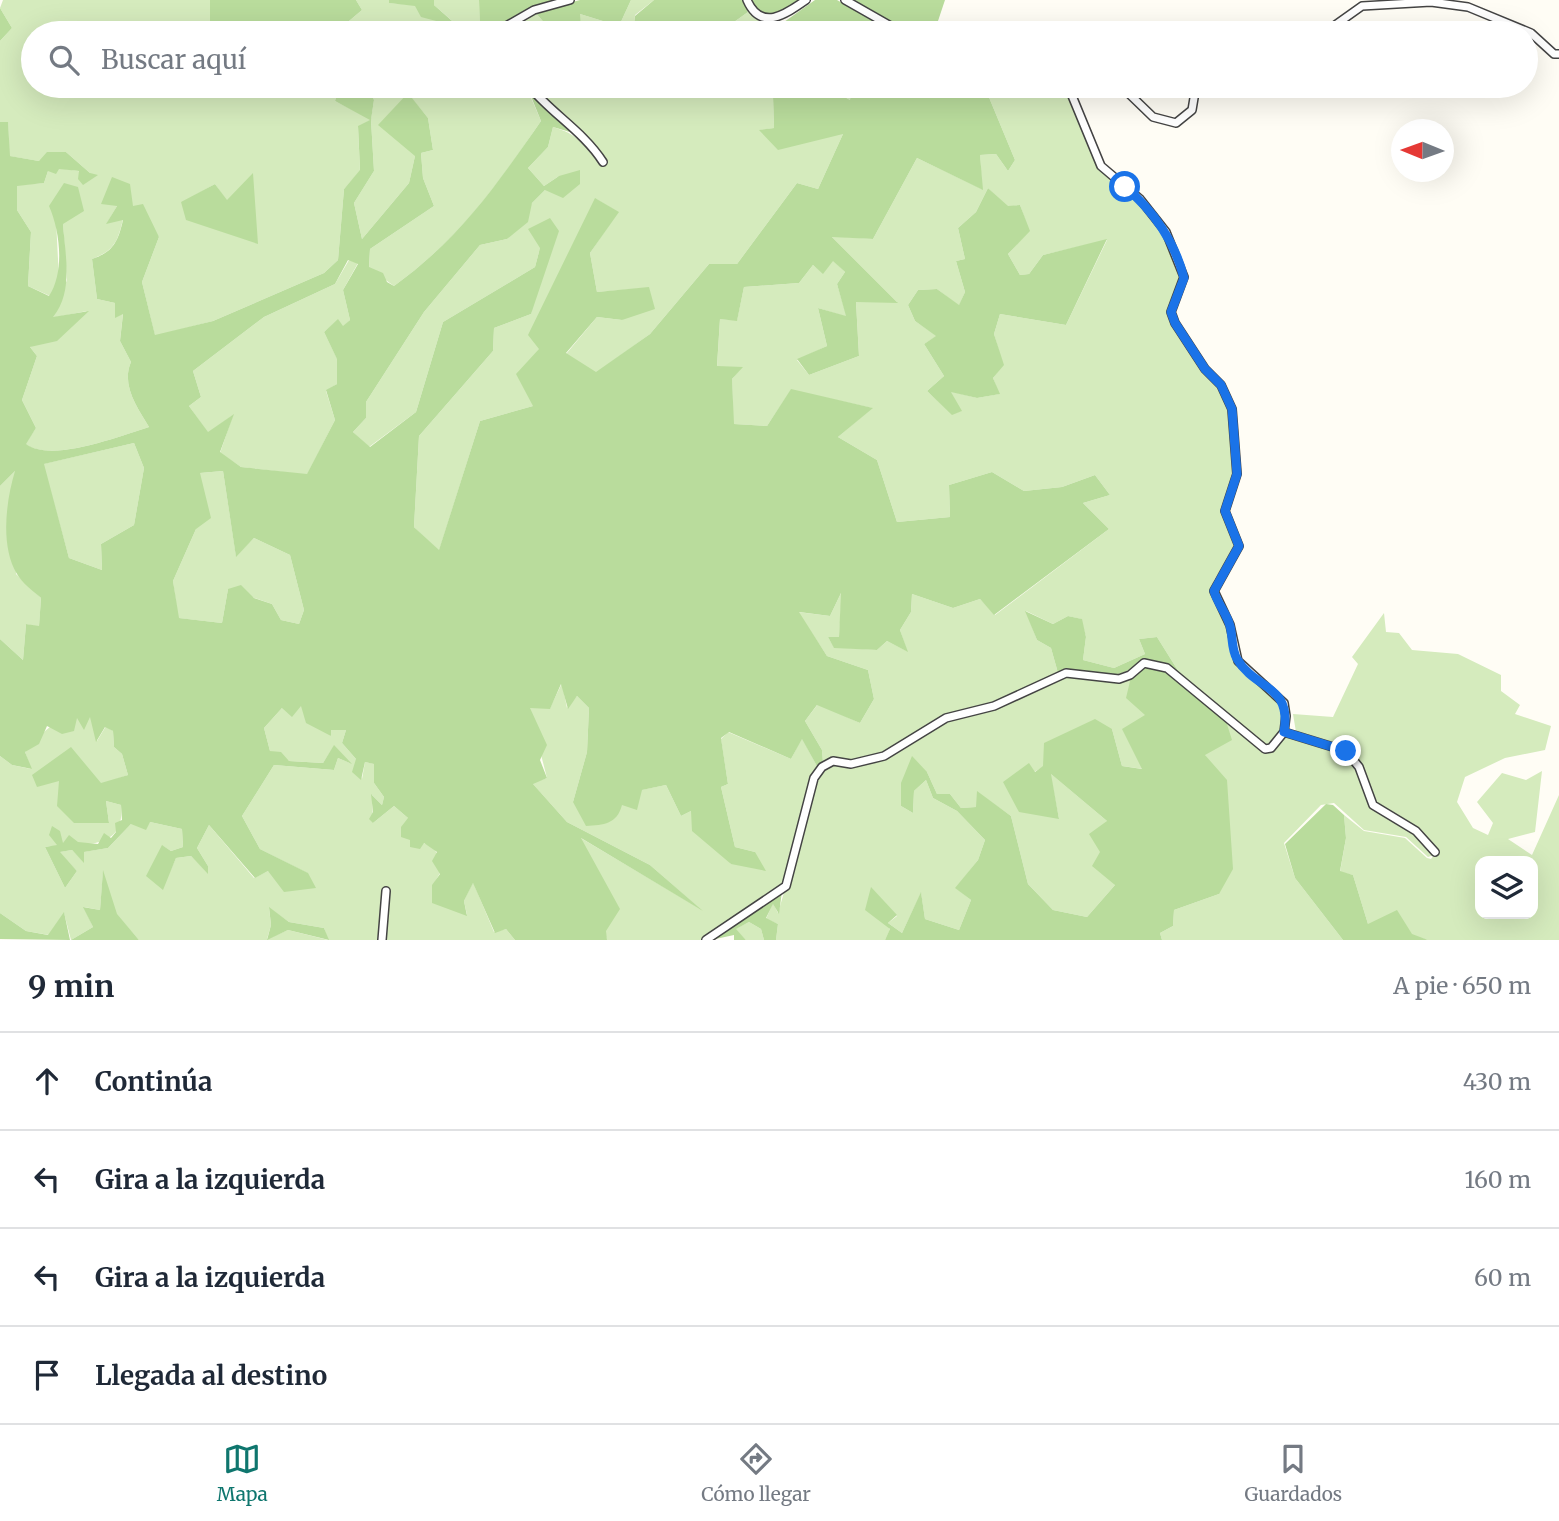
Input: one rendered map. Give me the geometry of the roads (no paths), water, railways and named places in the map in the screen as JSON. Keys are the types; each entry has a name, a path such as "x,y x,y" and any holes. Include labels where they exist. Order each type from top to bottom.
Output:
{"street":[{"path":"515,21 534,10 570,0"},
{"path":"747,0 751,10 764,17 782,17 806,0"},
{"path":"845,0 882,21"},
{"path":"1341,21 1362,6 1431,2 1468,7 1502,21"},
{"path":"1538,39 1554,54 1559,54"},
{"path":"541,98 572,130 593,146 603,162"},
{"path":"706,940 786,886 814,778 821,767 833,761 851,764 884,756 908,744 946,718 994,705 1066,673 1119,679 1130,675 1144,663 1167,667 1265,749 1271,748 1284,732 1286,716 1283,702 1238,661 1230,625 1214,591 1239,546 1225,511 1237,474 1228,398 1175,323 1171,312 1184,278 1166,232 1140,199 1101,166 1073,98"},
{"path":"1133,98 1153,117 1176,123 1192,110 1194,98"},
{"path":"1284,732 1346,751 1359,767 1373,806 1406,824 1434,852"},
{"path":"382,940 386,891"}]}
